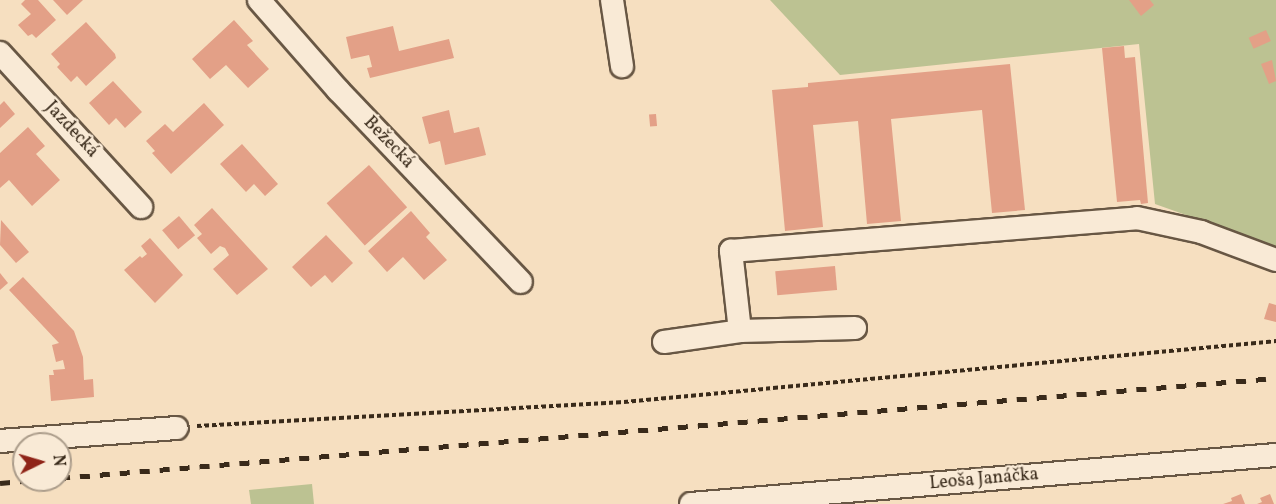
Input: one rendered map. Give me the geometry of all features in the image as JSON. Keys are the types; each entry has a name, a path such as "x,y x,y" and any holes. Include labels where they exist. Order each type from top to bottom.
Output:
{"street":[{"name":"Bežecká","path":"259,0 338,90 521,282"},
{"path":"612,0 622,66"},
{"name":"Jazdecká","path":"0,53 141,207"},
{"path":"740,331 731,251 1137,218 1201,232 1276,260"},
{"path":"664,342 740,331 855,328"},
{"path":"0,441 177,428"},
{"name":"Leoša Janáčka","path":"691,504 1276,455"}],"path":[{"path":"177,428 624,402 1276,341"}],"green space":[{"path":"770,0 1276,0 1276,247 1155,204 1139,44 840,75"},
{"path":"312,484 314,504 251,504 249,490"}],"building":[{"path":"25,0 38,0 56,20 36,38 32,34 28,36 18,25 31,14 21,4"},
{"path":"53,0 83,0 67,15"},
{"path":"1129,0 1150,0 1154,5 1141,16"},
{"path":"234,20 253,41 247,45 269,69 248,88 226,65 210,79 192,59"},
{"path":"86,22 116,58 86,86 77,76 71,82 57,67 60,64 51,54"},
{"path":"393,26 399,51 449,39 454,58 370,78 367,68 372,67 369,55 351,59 346,37"},
{"path":"1266,30 1271,41 1254,49 1249,38"},
{"path":"1124,46 1125,58 1135,57 1148,203 1141,204 1140,200 1117,202 1102,48"},
{"path":"1272,60 1276,81 1269,84 1261,64"},
{"path":"1010,64 1025,210 992,213 982,110 891,119 901,221 867,224 858,121 813,125 823,227 785,231 772,90 808,87 808,83"},
{"path":"113,81 142,112 125,128 116,118 109,125 89,103"},
{"path":"4,101 15,114 0,128 0,105"},
{"path":"204,103 224,125 171,174 152,153 155,151 146,141 165,124 173,132"},
{"path":"449,110 454,133 479,127 486,155 445,165 440,141 429,144 422,117"},
{"path":"656,114 657,126 650,127 649,115"},
{"path":"28,127 45,146 36,154 60,180 32,206 9,180 0,188 0,153"},
{"path":"242,144 278,184 265,196 254,184 246,192 220,164"},
{"path":"369,165 407,207 365,245 327,203"},
{"path":"212,208 268,269 237,295 213,269 229,255 225,248 220,246 211,254 197,238 202,234 194,225"},
{"path":"411,211 430,233 426,237 447,260 424,280 403,257 387,272 368,251"},
{"path":"179,216 195,235 178,249 162,230"},
{"path":"1,220 29,252 16,263 0,245"},
{"path":"326,235 353,263 332,283 325,275 311,287 292,267"},
{"path":"150,238 183,275 155,303 124,270 140,256 142,258 147,254 141,246"},
{"path":"835,266 837,290 777,295 775,271"},
{"path":"0,273 8,283 0,290"},
{"path":"23,277 74,331 83,357 84,380 93,379 94,397 51,401 49,375 54,375 53,370 65,369 63,360 56,362 52,345 59,343 9,290"},
{"path":"1269,303 1276,305 1276,322 1264,319"},
{"path":"1241,494 1245,504 1223,504 1232,501 1231,498"},
{"path":"1270,494 1274,504 1257,504 1262,502 1260,498"}],"railway":[{"path":"72,477 1276,378"},
{"path":"0,483 12,482"}]}
